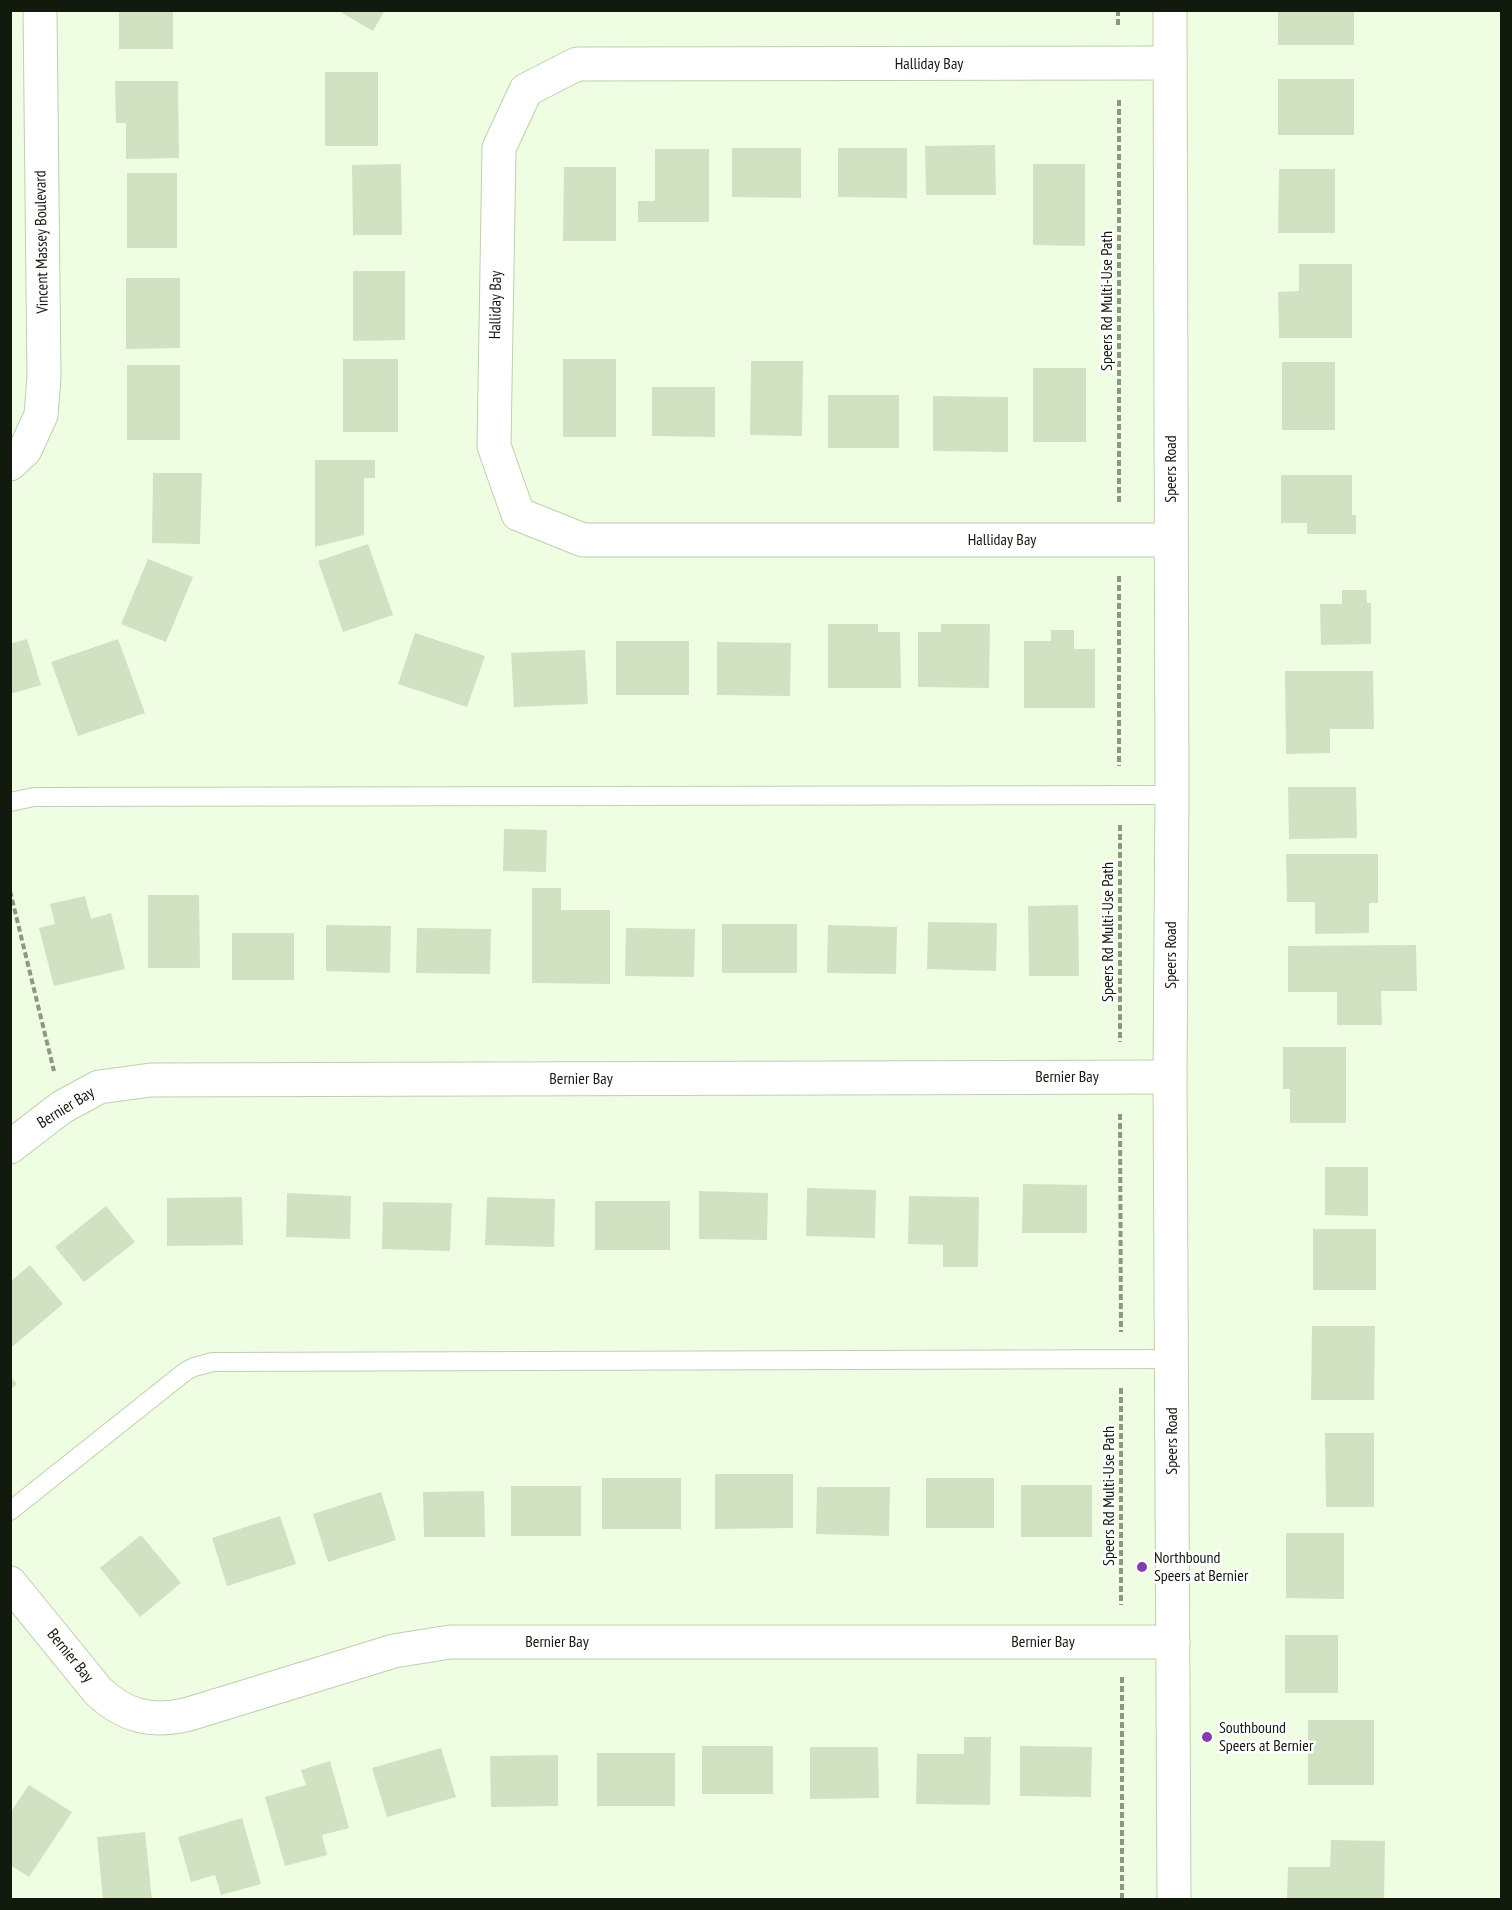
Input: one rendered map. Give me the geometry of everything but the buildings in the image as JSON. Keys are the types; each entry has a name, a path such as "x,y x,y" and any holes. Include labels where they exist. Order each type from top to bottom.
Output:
{"street":[{"name":"Vincent Massey Boulevard","path":"10,464 25,450 41,415 44,377 39,10"},
{"name":"Speers Road","path":"1170,10 1172,540 1170,1077 1174,1899"},
{"name":"Halliday Bay","path":"1170,63 577,64 526,90 499,148 494,446 518,514 583,540 1172,540"},
{"name":"Bernier Bay","path":"10,1147 62,1107 99,1087 151,1080 1170,1077"},
{"name":"Bernier Bay","path":"10,1583 108,1701 129,1713 155,1718 173,1718 189,1714 394,1651 450,1642 1173,1642"}],"lane":[{"path":"10,802 34,797 1172,795"},
{"path":"10,1511 186,1371 213,1362 1172,1359"}],"path":[{"name":"Speers Rd Multi-Use Path","path":"1119,96 1119,505"},
{"path":"1119,572 1119,770"},
{"name":"Speers Rd Multi-Use Path","path":"1120,821 1120,1044"},
{"path":"10,891 62,1107"},
{"path":"1120,1110 1121,1333"},
{"name":"Speers Rd Multi-Use Path","path":"1121,1384 1121,1609"},
{"path":"1122,1674 1122,1899"}],"place":[{"name":"Northbound Speers at Bernier","path":"1142,1567"},
{"name":"Southbound Speers at Bernier","path":"1207,1737"}]}
